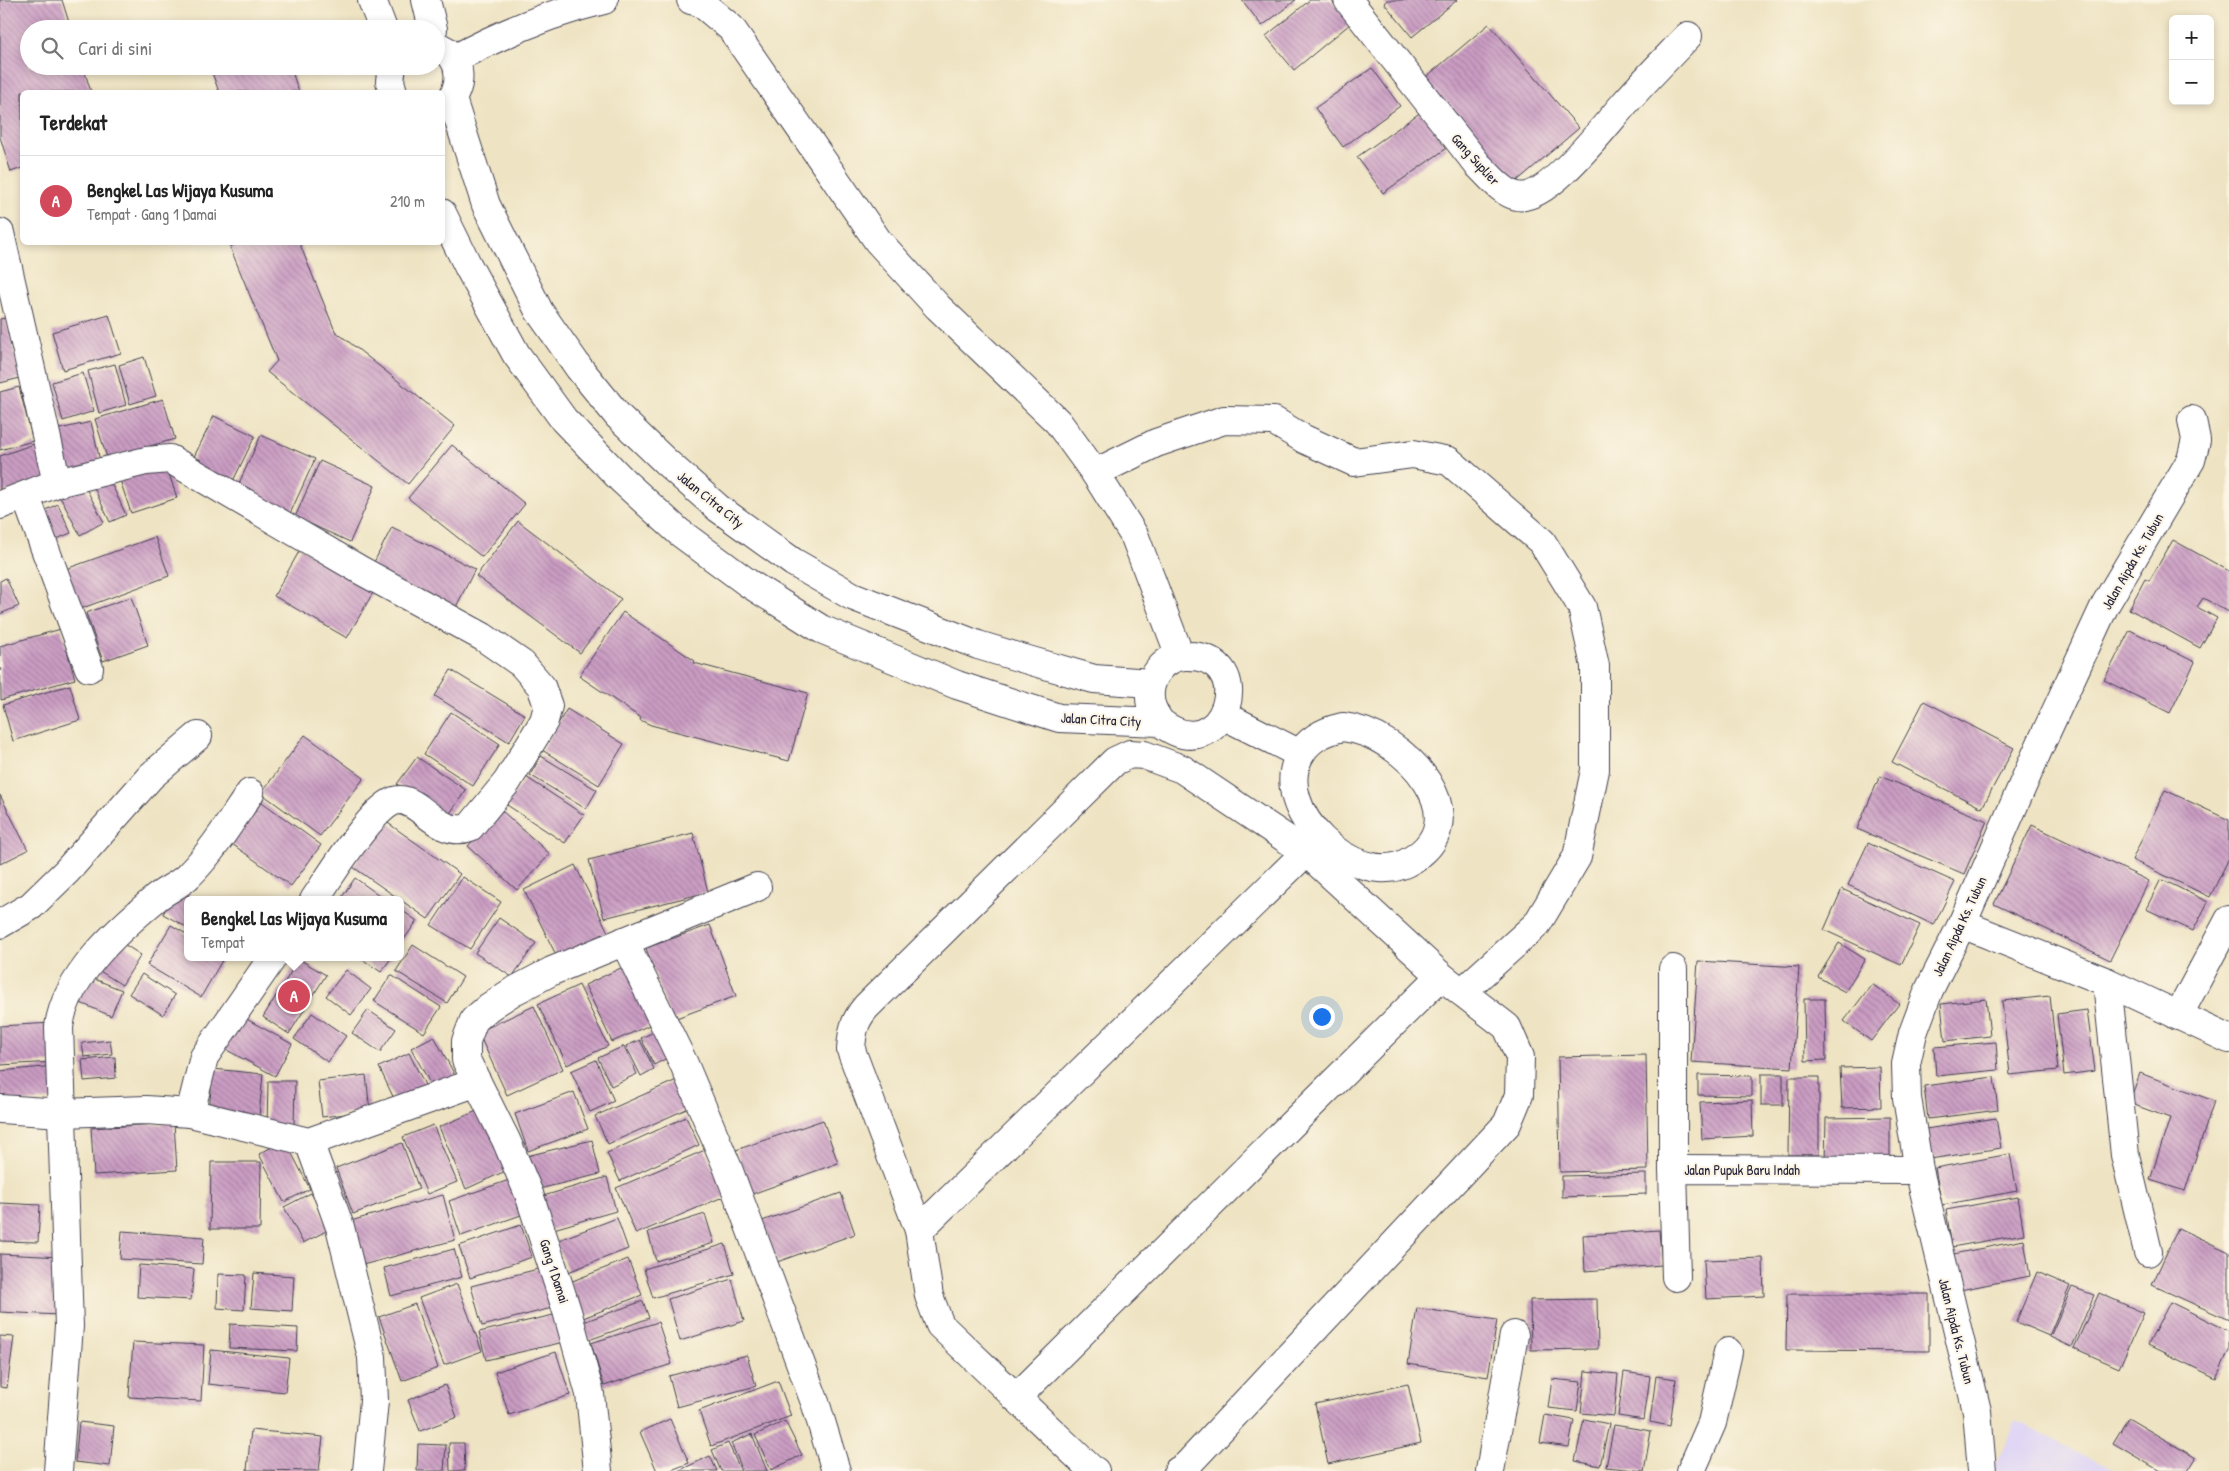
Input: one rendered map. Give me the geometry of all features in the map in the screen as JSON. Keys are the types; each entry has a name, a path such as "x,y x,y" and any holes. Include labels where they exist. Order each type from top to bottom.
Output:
{"street":[{"path":"372,0 380,20"},
{"path":"426,0 431,20"},
{"path":"445,49 476,47 547,18 604,0"},
{"path":"691,0 700,2 731,28 878,241 938,307 1058,422 1095,473 1135,537 1180,656"},
{"name":"Gang Suplier","path":"1348,0 1478,165 1502,188 1516,196 1526,196 1548,185 1576,160 1625,103 1688,36"},
{"path":"445,54 460,75 458,87 447,104"},
{"path":"391,75 392,90"},
{"name":"Jalan Citra City","path":"447,104 486,205 539,311 579,368 618,416 718,508 793,562 852,596 978,646 1094,679 1151,683 1150,697 1152,710 1160,722 1171,730 1184,734 1198,733 1210,728 1223,715"},
{"name":"Jalan Citra City","path":"445,219 516,354 564,420 623,481 679,532 748,583 821,629 957,685 1059,718 1160,722"},
{"path":"0,233 7,303 57,483"},
{"path":"1016,1398 1451,984 1537,924 1577,857 1595,770 1595,666 1582,607 1542,542 1449,461 1413,454 1354,462 1304,439 1274,421 1224,420 1156,443 1095,473"},
{"name":"Jalan Aipda Ks. Tubun","path":"1981,1471 1977,1411 1918,1170 1907,1098 1906,1064 1913,1033 1929,990 1962,924 2038,750 2105,605 2191,460 2196,440 2192,420"},
{"path":"0,505 57,483 158,458 170,459 362,571 483,637 522,664 541,686 548,706 544,721 506,782 470,827 464,830 442,826 410,803 400,800 392,802 369,822 317,896"},
{"path":"26,496 88,668"},
{"path":"1151,683 1162,666 1180,656 1208,659 1226,679 1229,693 1228,706 1223,715 1300,754"},
{"path":"1343,728 1358,729 1373,734 1391,746 1406,757 1421,774 1432,788 1437,802 1438,818 1435,833 1427,847 1416,858 1402,865 1388,868 1358,862 1334,850 1317,834 1296,800 1292,777 1300,754 1314,738 1328,730 1343,728"},
{"path":"0,924 31,906 67,870 151,776 198,736"},
{"path":"1095,1471 940,1325 930,1296 919,1230 851,1050 852,1030 856,1018 1114,762 1130,754 1144,755 1182,769 1306,852 1451,984 1507,1027 1520,1057 1519,1095 1507,1124 1186,1466 1178,1471"},
{"path":"58,1471 69,1326 59,1027 64,1002 89,963 156,898 188,877 222,835 250,793"},
{"path":"919,1230 1306,852"},
{"name":"Gang 1 Damai","path":"598,1471 590,1394 568,1311 530,1194 506,1140 466,1060 466,1042 474,1020 512,992 552,971 757,887"},
{"path":"2178,1016 2229,920"},
{"path":"1962,924 2107,982 2229,1039"},
{"path":"624,941 684,1064 727,1166 816,1405 836,1471"},
{"path":"190,1113 204,1057 270,961"},
{"path":"1673,1169 1674,969"},
{"path":"2107,982 2125,1154 2148,1252"},
{"path":"0,1109 62,1114 146,1110 190,1113 309,1142 477,1082"},
{"path":"309,1142 340,1227 372,1357 374,1401 367,1471"},
{"name":"Jalan Pupuk Baru Indah","path":"1676,1277 1673,1169 1918,1170"},
{"path":"1490,1471 1514,1334"},
{"path":"1691,1471 1712,1423 1728,1352"}],"shaded area":[{"path":"2015,1421 2116,1471 1994,1471"}],"building":[{"path":"0,0 62,0 68,20 20,20 20,75 86,75 90,90 20,90 20,169 11,172 0,137"},
{"path":"1242,0 1296,0 1262,26"},
{"path":"1310,0 1331,0 1350,24 1294,70 1266,36"},
{"path":"1387,0 1457,0 1412,37 1384,3"},
{"path":"1489,24 1579,128 1510,187 1420,82"},
{"path":"1372,68 1400,106 1343,147 1315,108"},
{"path":"213,75 293,75 298,90 218,90"},
{"path":"1421,112 1447,148 1383,193 1357,157"},
{"path":"234,245 300,245 335,331 455,426 408,484 267,372 277,361 230,247"},
{"path":"109,315 121,353 63,370 52,332"},
{"path":"6,318 20,378 0,383 0,319"},
{"path":"144,357 156,396 130,404 119,365"},
{"path":"115,364 126,405 99,413 88,371"},
{"path":"83,373 94,411 63,421 52,382"},
{"path":"19,387 33,441 0,450 0,392"},
{"path":"163,399 175,439 107,458 95,419"},
{"path":"214,416 255,436 231,485 190,465"},
{"path":"91,422 101,465 66,473 55,430"},
{"path":"261,435 315,459 289,516 235,492"},
{"path":"34,444 46,478 0,494 0,456"},
{"path":"452,445 525,504 482,557 408,498"},
{"path":"320,461 375,486 350,542 295,517"},
{"path":"165,462 177,498 131,513 119,477"},
{"path":"107,474 126,515 110,522 91,481"},
{"path":"82,481 104,522 80,535 58,493"},
{"path":"58,504 71,533 52,541 39,513"},
{"path":"518,521 621,599 580,653 476,576"},
{"path":"392,527 475,569 453,613 370,570"},
{"path":"155,537 169,576 80,609 66,569"},
{"path":"2173,540 2229,571 2229,612 2203,598 2197,607 2217,618 2200,648 2129,609 2145,579 2149,581"},
{"path":"301,548 375,589 347,638 274,596"},
{"path":"6,578 19,606 0,614 0,581"},
{"path":"131,597 148,645 103,661 86,613"},
{"path":"623,612 695,661 694,663 808,693 789,761 651,725 640,720 641,718 579,676"},
{"path":"61,629 75,679 1,700 0,646"},
{"path":"2130,630 2195,662 2170,713 2104,680"},
{"path":"451,670 525,715 509,742 435,696"},
{"path":"70,685 80,720 13,741 3,705"},
{"path":"1924,701 2014,748 1982,808 1892,762"},
{"path":"567,709 624,744 599,785 542,750"},
{"path":"451,712 500,744 473,786 424,754"},
{"path":"305,735 364,778 320,836 261,793"},
{"path":"541,756 597,790 586,809 530,775"},
{"path":"417,757 466,790 446,819 397,784"},
{"path":"1880,776 1987,821 1964,874 1857,829"},
{"path":"526,777 584,815 565,843 507,805"},
{"path":"2165,790 2229,820 2229,858 2210,897 2132,860"},
{"path":"0,795 28,850 0,864"},
{"path":"255,797 321,845 291,886 225,839"},
{"path":"501,810 550,854 517,890 468,846"},
{"path":"385,821 460,874 428,919 404,902 404,896 395,896 353,867"},
{"path":"2032,825 2149,881 2110,960 1994,904"},
{"path":"693,833 708,892 604,918 589,860"},
{"path":"1868,843 1955,882 1934,925 1848,885"},
{"path":"575,865 608,932 557,957 524,890"},
{"path":"463,877 501,902 470,949 431,925"},
{"path":"355,878 380,896 343,896"},
{"path":"2161,879 2208,902 2193,931 2146,909"},
{"path":"177,889 189,896 184,896 184,926 163,914"},
{"path":"1842,889 1920,925 1901,965 1824,930"},
{"path":"404,912 417,921 404,939"},
{"path":"499,918 536,943 512,977 475,953"},
{"path":"171,925 184,933 184,961 222,961 201,997 147,965"},
{"path":"710,925 736,996 671,1020 646,948"},
{"path":"119,941 141,955 122,985 100,971"},
{"path":"1839,943 1865,959 1845,992 1818,977"},
{"path":"413,945 463,977 447,1003 396,971"},
{"path":"298,961 302,961 326,975 289,1034 263,1017"},
{"path":"365,961 389,961 381,972"},
{"path":"1698,961 1799,967 1792,1068 1691,1062"},
{"path":"627,965 654,1023 612,1042 585,985"},
{"path":"346,970 371,989 351,1015 326,996"},
{"path":"142,974 175,995 163,1015 129,994"},
{"path":"391,975 441,1007 424,1033 374,1001"},
{"path":"87,976 122,990 111,1016 76,1001"},
{"path":"1872,984 1899,1004 1871,1041 1844,1021"},
{"path":"579,985 608,1046 567,1065 538,1004"},
{"path":"2050,996 2058,1070 2010,1075 2002,1001"},
{"path":"1804,999 1825,999 1826,1060 1805,1061"},
{"path":"1986,999 1990,1036 1945,1041 1941,1004"},
{"path":"534,1006 563,1069 507,1095 478,1032"},
{"path":"368,1010 396,1029 380,1052 352,1033"},
{"path":"2087,1010 2095,1071 2064,1075 2057,1014"},
{"path":"312,1013 346,1036 328,1062 294,1039"},
{"path":"241,1016 292,1044 275,1076 223,1048"},
{"path":"52,1023 55,1062 0,1065 0,1026"},
{"path":"658,1030 671,1056 654,1065 641,1038"},
{"path":"434,1036 457,1079 434,1091 411,1048"},
{"path":"110,1040 112,1054 84,1057 82,1043"},
{"path":"640,1040 654,1069 641,1076 626,1046"},
{"path":"1996,1042 1998,1070 1936,1076 1934,1047"},
{"path":"624,1046 637,1074 611,1086 598,1058"},
{"path":"409,1053 428,1091 397,1105 379,1067"},
{"path":"1646,1055 1648,1170 1560,1172 1558,1057"},
{"path":"115,1057 116,1078 84,1081 82,1060"},
{"path":"596,1060 614,1101 590,1112 571,1071"},
{"path":"56,1066 58,1099 0,1104 0,1071"},
{"path":"1880,1067 1881,1107 1842,1108 1840,1068"},
{"path":"213,1069 263,1074 259,1116 209,1111"},
{"path":"2140,1073 2214,1101 2185,1191 2150,1180 2170,1118 2129,1103"},
{"path":"1761,1074 1783,1074 1783,1105 1761,1105"},
{"path":"366,1075 370,1111 322,1117 318,1081"},
{"path":"1698,1075 1752,1076 1752,1096 1698,1095"},
{"path":"1789,1077 1819,1077 1819,1155 1788,1155"},
{"path":"1994,1077 1998,1110 1928,1119 1924,1086"},
{"path":"679,1079 691,1107 608,1144 595,1116"},
{"path":"268,1081 295,1081 294,1126 267,1126"},
{"path":"574,1092 588,1129 528,1151 515,1114"},
{"path":"1752,1100 1753,1136 1702,1139 1700,1102"},
{"path":"484,1108 510,1169 466,1189 439,1127"},
{"path":"686,1117 699,1145 620,1181 607,1153"},
{"path":"1890,1117 1890,1161 1825,1161 1826,1118"},
{"path":"1996,1118 2001,1148 1930,1159 1926,1129"},
{"path":"823,1120 838,1163 752,1194 736,1150"},
{"path":"174,1123 177,1170 94,1175 91,1128"},
{"path":"433,1125 457,1182 427,1194 403,1137"},
{"path":"285,1140 310,1189 284,1202 259,1154"},
{"path":"592,1140 600,1174 535,1190 527,1156"},
{"path":"402,1143 419,1189 353,1214 336,1168"},
{"path":"705,1150 725,1196 636,1234 616,1188"},
{"path":"2010,1154 2017,1191 1942,1205 1935,1168"},
{"path":"211,1162 261,1162 260,1229 210,1229"},
{"path":"1646,1174 1646,1194 1562,1197 1562,1176"},
{"path":"607,1177 616,1211 550,1230 540,1197"},
{"path":"512,1179 524,1214 461,1236 449,1201"},
{"path":"311,1193 330,1229 303,1243 284,1207"},
{"path":"841,1193 855,1234 777,1262 762,1221"},
{"path":"443,1195 455,1240 359,1266 347,1222"},
{"path":"2018,1197 2024,1234 1952,1247 1946,1210"},
{"path":"0,1203 40,1205 38,1242 0,1241"},
{"path":"705,1214 714,1243 656,1261 648,1232"},
{"path":"617,1218 628,1249 568,1272 556,1241"},
{"path":"521,1225 532,1257 470,1278 459,1246"},
{"path":"2178,1228 2229,1252 2229,1320 2152,1285"},
{"path":"1659,1230 1662,1265 1585,1271 1583,1235"},
{"path":"122,1231 204,1237 202,1264 120,1259"},
{"path":"2024,1240 2030,1276 1960,1290 1953,1254"},
{"path":"725,1244 734,1274 653,1298 644,1269"},
{"path":"454,1249 462,1277 391,1296 384,1268"},
{"path":"0,1254 62,1257 59,1315 0,1312"},
{"path":"1763,1258 1764,1296 1706,1299 1704,1260"},
{"path":"628,1259 642,1295 583,1318 570,1282"},
{"path":"139,1265 194,1269 191,1300 137,1297"},
{"path":"542,1268 552,1308 482,1326 471,1286"},
{"path":"2037,1272 2070,1286 2049,1336 2016,1322"},
{"path":"254,1273 294,1276 292,1311 251,1308"},
{"path":"218,1274 246,1275 244,1310 217,1308"},
{"path":"732,1279 744,1321 680,1341 668,1299"},
{"path":"457,1284 482,1351 444,1365 419,1298"},
{"path":"2072,1287 2094,1295 2072,1347 2050,1337"},
{"path":"2099,1293 2144,1313 2119,1368 2074,1348"},
{"path":"1787,1294 1929,1294 1929,1351 1786,1350"},
{"path":"1597,1299 1598,1349 1531,1350 1530,1300"},
{"path":"643,1301 649,1318 589,1340 583,1322"},
{"path":"2170,1302 2229,1331 2229,1351 2216,1378 2148,1345"},
{"path":"415,1304 438,1368 402,1381 379,1317"},
{"path":"1417,1308 1497,1320 1488,1377 1408,1364"},
{"path":"558,1314 564,1342 486,1360 479,1332"},
{"path":"658,1322 672,1364 604,1386 591,1343"},
{"path":"230,1324 298,1328 297,1351 229,1348"},
{"path":"0,1336 14,1337 7,1388 0,1387"},
{"path":"133,1342 204,1345 201,1401 129,1397"},
{"path":"211,1350 289,1358 285,1392 208,1384"},
{"path":"556,1352 570,1395 509,1415 495,1372"},
{"path":"747,1355 756,1386 677,1407 669,1376"},
{"path":"1585,1371 1618,1374 1614,1416 1581,1413"},
{"path":"1624,1372 1650,1376 1644,1420 1618,1416"},
{"path":"1656,1376 1676,1379 1670,1426 1650,1422"},
{"path":"1552,1379 1581,1382 1577,1411 1548,1408"},
{"path":"778,1381 791,1416 711,1446 699,1411"},
{"path":"1408,1384 1421,1443 1328,1464 1315,1404"},
{"path":"445,1385 457,1417 420,1431 408,1400"},
{"path":"1545,1415 1574,1420 1569,1447 1540,1443"},
{"path":"2128,1418 2196,1458 2188,1471 2160,1471 2113,1443"},
{"path":"670,1419 689,1463 669,1471 657,1471 640,1432"},
{"path":"1584,1419 1609,1424 1600,1466 1575,1461"},
{"path":"785,1421 802,1455 771,1470 755,1435"},
{"path":"79,1422 114,1426 110,1466 75,1462"},
{"path":"1614,1425 1651,1431 1644,1471 1606,1467"},
{"path":"251,1430 323,1437 319,1471 247,1470"},
{"path":"752,1434 767,1471 743,1471 731,1443"},
{"path":"449,1443 464,1443 465,1471 450,1471"},
{"path":"728,1443 741,1471 721,1471 712,1450"},
{"path":"418,1444 446,1445 444,1471 417,1471"},
{"path":"710,1456 717,1471 678,1471"}],"place":[{"name":"Bengkel Las Wijaya Kusuma","path":"294,996"}]}
